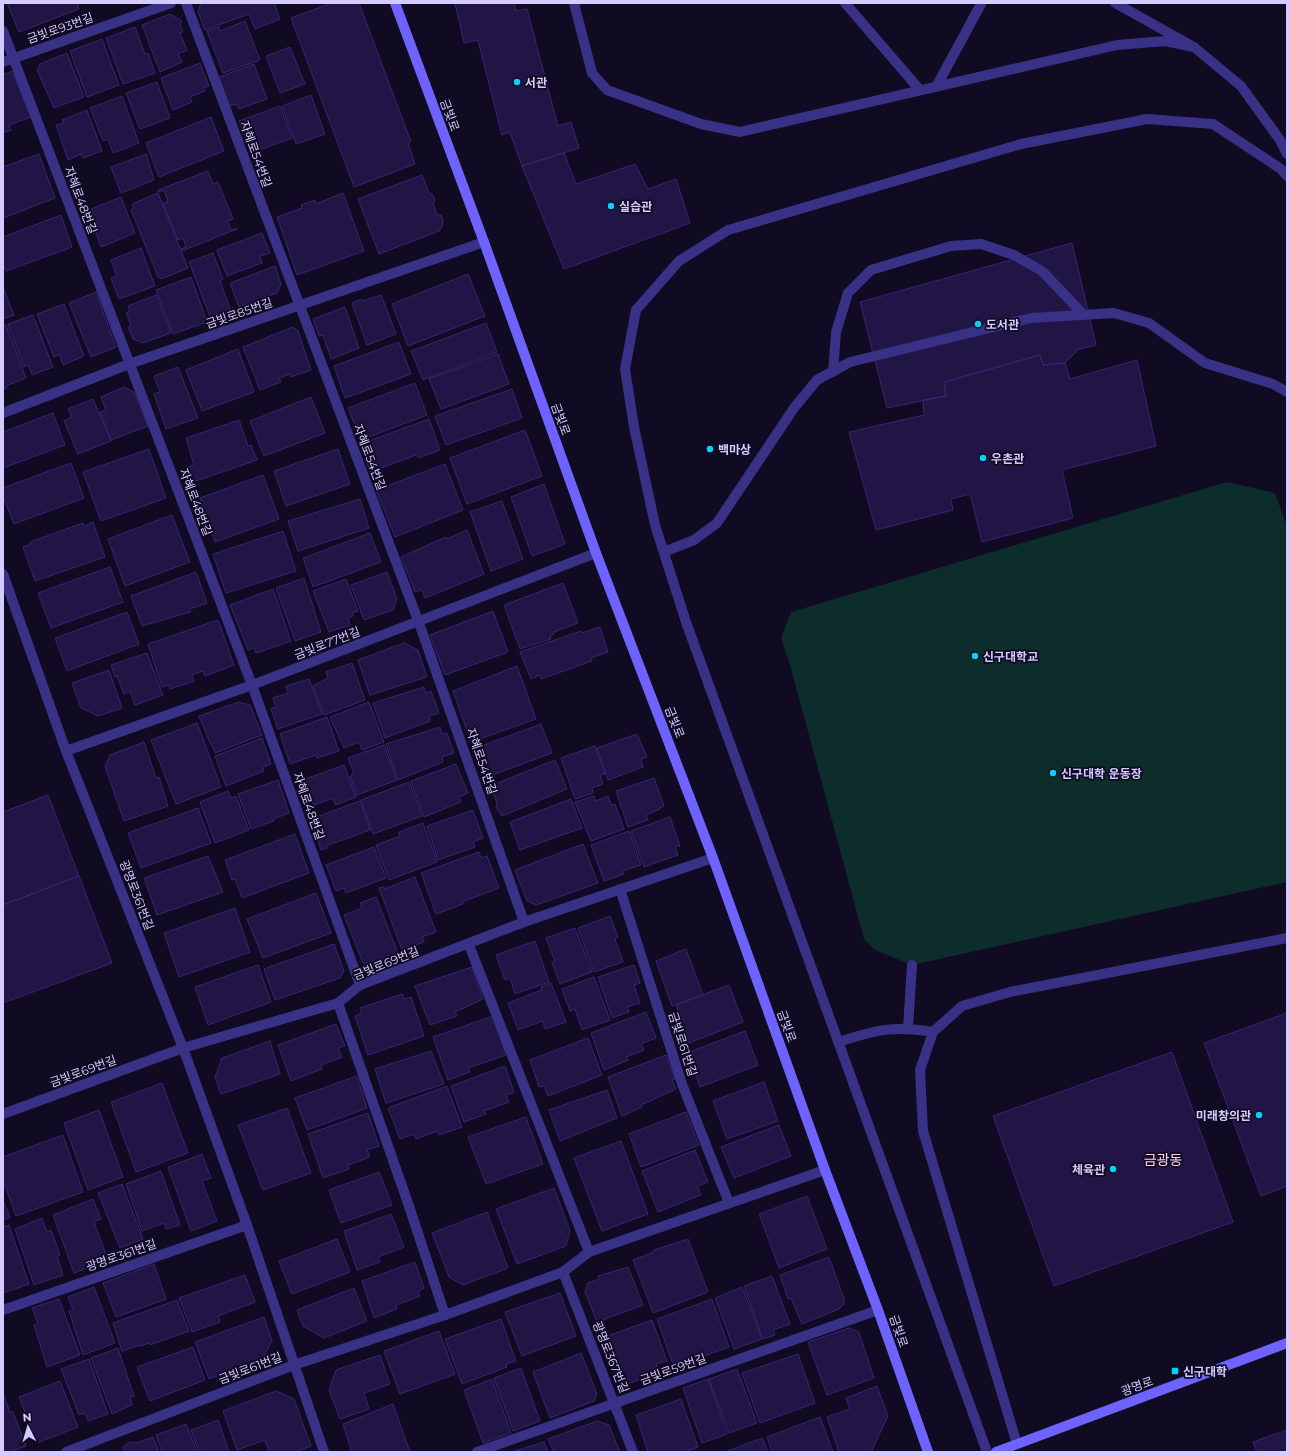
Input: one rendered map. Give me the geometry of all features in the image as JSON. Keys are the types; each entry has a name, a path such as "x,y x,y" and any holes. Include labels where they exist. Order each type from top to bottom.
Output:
{"street":[{"name":"금빛로93번길","path":"3,62 171,3"},
{"name":"자혜로54번길","path":"186,3 419,623 524,922"},
{"name":"금빛로","path":"395,3 484,242 596,553 713,858 825,1170 878,1310 928,1452"},
{"path":"574,3 592,73 607,90 701,124 740,132 1117,45 1165,41 1194,47"},
{"path":"845,3 920,90"},
{"path":"936,86 982,3"},
{"path":"1115,3 1194,47 1241,86 1280,140 1287,154"},
{"name":"자혜로48번길","path":"3,30 252,685 360,985"},
{"path":"987,1452 686,622 655,525 634,427 625,369 636,310 679,261 728,230 1021,144 1147,119 1213,124 1281,169 1287,176"},
{"name":"금빛로85번길","path":"3,413 129,364 299,307 484,242"},
{"path":"833,372 836,332 848,293 871,270 951,246 981,244 1014,255 1042,271 1084,315"},
{"path":"664,552 694,540 717,524 794,408 817,380 850,362 1032,318 1114,313 1149,323 1205,363 1273,384 1287,392"},
{"name":"금빛로77번길","path":"66,751 252,685 419,623 596,553"},
{"name":"광명로361번길","path":"3,574 66,751 183,1048 248,1225 324,1452"},
{"name":"금빛로69번길","path":"3,1114 183,1048 338,1004 360,985 469,945 524,922 713,858"},
{"name":"금빛로61번길","path":"620,889 682,1084 729,1203"},
{"path":"1017,1444 923,1131 920,1070 933,1032 962,1006 1010,992 1287,938"},
{"path":"469,945 589,1252"},
{"path":"908,1028 912,965"},
{"path":"338,1004 409,1206 445,1315"},
{"path":"838,1042 872,1031 908,1028 933,1032"},
{"name":"금빛로61번길","path":"66,1452 294,1365 445,1315 563,1272 589,1252 825,1170"},
{"name":"광명로361번길","path":"3,1310 248,1225"},
{"name":"광명로367번길","path":"563,1272 616,1403 633,1452"},
{"name":"금빛로59번길","path":"477,1452 878,1310"},
{"name":"광명로","path":"996,1452 1287,1344"}],"green space":[{"name":"신구대학 운동장","path":"1227,482 1275,493 1287,526 1287,882 912,965 875,950 864,939 790,665 781,638 791,612"}],"building":[{"path":"7,3 77,3 79,9 19,32"},
{"path":"201,3 274,3 280,19 255,29 249,14 205,30 198,12"},
{"path":"332,3 359,3 411,142 408,143 415,164 354,187 291,18"},
{"name":"서관","path":"455,3 514,3 516,11 527,9 558,126 571,122 579,148 522,166 510,132 502,135 478,40 464,43"},
{"path":"170,14 182,21 180,24 183,32 180,33 187,50 178,54 182,62 160,72 142,25"},
{"path":"245,21 260,60 223,73 207,31 219,27 220,31"},
{"path":"135,27 145,54 148,53 155,73 123,84 106,38"},
{"path":"102,39 119,85 87,97 70,51"},
{"path":"290,47 305,84 280,93 266,56"},
{"path":"67,53 84,97 54,108 37,70 40,64"},
{"path":"200,63 209,86 203,88 205,91 190,97 192,102 173,110 161,78"},
{"path":"254,64 267,99 239,109 237,104 227,107 216,78"},
{"path":"12,71 31,117 9,125 11,130 3,133 3,75"},
{"path":"157,82 170,118 140,129 126,93"},
{"path":"311,95 325,134 296,144 282,106"},
{"path":"122,96 139,143 113,153 108,139 103,141 90,108"},
{"path":"280,106 292,138 251,153 239,121"},
{"path":"87,110 102,151 83,158 81,154 68,160 56,125 64,123 62,120"},
{"path":"211,117 224,151 159,177 146,143"},
{"name":"실습관","path":"564,153 576,184 635,164 648,189 676,179 690,223 564,269 522,166"},
{"path":"39,154 55,198 3,218 3,167"},
{"path":"146,154 154,180 121,193 111,167"},
{"path":"208,171 213,184 218,182 233,219 227,221 231,230 237,229 182,251 181,249 186,247 183,238 178,240 163,203 168,202 164,190 159,192 158,190"},
{"path":"422,175 429,193 433,195 435,200 433,203 437,215 441,215 443,220 442,227 439,231 379,254 358,199"},
{"path":"158,193 188,268 161,279 158,277 131,210 134,208 132,204"},
{"path":"343,193 364,251 297,275 277,217 302,208 301,205 315,200 316,204"},
{"path":"121,197 135,233 101,247 94,227 98,226 91,209"},
{"path":"61,215 72,247 6,271 3,264 3,237"},
{"path":"262,233 270,253 260,256 262,263 227,276 217,250"},
{"name":"도서관","path":"1072,243 1096,345 1079,349 1065,363 1043,365 1040,355 944,382 946,396 887,408 860,302"},
{"path":"141,248 155,286 119,299 111,278 117,276 111,260"},
{"path":"213,253 223,279 220,281 231,311 211,319 189,262"},
{"path":"275,266 281,284 277,293 239,307 230,283"},
{"path":"468,274 485,316 408,346 392,304"},
{"path":"191,277 207,322 173,334 156,290"},
{"path":"3,287 14,315 3,319"},
{"path":"96,292 116,347 91,357 69,303"},
{"path":"156,295 171,333 143,343 133,339 128,327 131,326 126,313 130,311 128,306"},
{"path":"381,295 396,334 367,345 352,303"},
{"path":"64,304 84,356 63,365 59,354 54,357 37,314"},
{"path":"345,307 359,348 331,359 323,335 319,336 313,319"},
{"path":"33,315 53,367 32,375 28,365 24,367 8,324"},
{"path":"486,323 497,352 423,380 411,351"},
{"path":"6,325 26,378 6,386 7,388 3,389 3,326"},
{"path":"293,327 298,331 311,370 291,377 290,374 279,378 281,382 260,390 243,347"},
{"path":"399,342 411,374 345,398 334,366"},
{"path":"238,349 254,392 202,411 186,370"},
{"path":"498,354 509,384 441,409 429,379"},
{"name":"우촌관","path":"1040,355 1043,365 1065,363 1070,379 1137,360 1156,446 1062,470 1073,518 982,542 970,494 951,499 953,510 876,530 849,432 924,415 923,400 946,396 944,382"},
{"path":"178,367 198,418 166,429 154,394 160,392 154,376"},
{"path":"415,383 427,415 361,440 348,408"},
{"path":"124,387 134,392 148,426 111,440 100,412 106,410 101,397"},
{"path":"512,389 522,418 446,445 435,416"},
{"path":"311,397 325,433 264,456 250,421"},
{"path":"93,399 111,441 78,454 64,421 72,417 68,409"},
{"path":"53,413 65,445 3,468 3,432"},
{"path":"429,419 440,450 418,458 416,455 370,472 361,444"},
{"path":"239,420 248,446 251,445 257,460 193,482 187,467 194,465 186,438"},
{"path":"525,430 542,476 467,504 450,458"},
{"path":"149,449 166,498 101,521 83,472"},
{"path":"338,449 350,484 286,506 274,471"},
{"path":"71,463 84,498 14,524 3,497 3,488"},
{"path":"445,464 463,510 395,537 376,490"},
{"path":"263,475 279,519 215,542 200,498"},
{"path":"544,484 565,544 532,556 511,497"},
{"path":"360,499 369,528 298,551 288,521"},
{"path":"502,501 523,559 491,571 470,512"},
{"path":"172,515 190,562 125,586 108,539"},
{"path":"93,522 105,557 35,581 23,547 31,544 30,542 83,523 84,526"},
{"path":"467,530 484,574 425,598 422,590 415,592 401,557 446,537 447,539"},
{"path":"283,531 296,571 226,593 213,554"},
{"path":"370,533 381,562 313,587 303,558"},
{"path":"110,567 123,602 51,628 38,593"},
{"path":"196,572 207,603 190,609 190,612 142,626 131,596"},
{"path":"387,572 397,599 393,610 364,620 351,585"},
{"path":"304,578 321,632 295,641 276,588"},
{"path":"346,579 358,611 352,613 353,616 348,618 350,625 329,632 313,591"},
{"path":"563,583 578,623 554,632 554,634 550,636 551,639 520,649 504,605"},
{"path":"273,589 291,641 256,653 254,648 248,650 230,605"},
{"path":"493,611 508,652 445,675 430,635"},
{"path":"127,612 139,644 67,671 55,638"},
{"path":"218,620 234,665 205,676 203,671 192,675 194,681 170,689 169,685 162,687 148,644"},
{"path":"600,627 608,652 591,658 592,661 541,679 540,675 531,679 520,652 581,631 582,633"},
{"path":"404,643 418,650 427,677 370,695 358,660"},
{"path":"147,653 163,695 135,705 130,691 124,694 117,676 115,677 111,665"},
{"path":"352,663 365,700 324,715 313,686 328,678 326,672"},
{"path":"517,666 536,719 471,742 453,691"},
{"path":"109,670 122,708 98,716 81,708 72,683"},
{"path":"309,679 322,714 278,729 271,709 276,707 273,698 288,693 286,686"},
{"path":"424,687 426,693 431,691 439,713 429,716 430,721 385,738 373,703"},
{"path":"239,702 250,705 262,735 215,753 199,716"},
{"path":"369,702 384,742 362,750 359,742 344,748 330,717"},
{"path":"327,717 339,751 317,758 316,755 290,764 280,734"},
{"path":"197,723 221,787 176,804 151,740"},
{"path":"541,724 552,753 487,777 476,748"},
{"path":"440,727 442,734 447,733 454,753 442,757 443,762 398,780 386,744"},
{"path":"637,734 647,757 641,759 643,767 608,780 597,748"},
{"path":"262,738 271,764 263,767 264,771 226,786 215,756"},
{"path":"144,742 156,778 159,777 168,806 124,821 105,766 110,755"},
{"path":"384,745 397,780 357,795 350,776 354,774 348,758"},
{"path":"595,746 605,774 600,775 603,784 592,788 593,793 575,799 561,758"},
{"path":"555,760 567,789 502,816 496,807 497,803 490,786"},
{"path":"456,764 468,793 459,797 461,802 424,817 411,781"},
{"path":"344,765 356,797 335,805 333,798 314,805 312,799 307,801 300,781"},
{"path":"654,778 664,806 646,815 648,820 628,827 616,791"},
{"path":"278,780 289,813 273,819 274,821 251,829 238,794"},
{"path":"409,782 422,816 373,834 361,800"},
{"path":"228,791 231,798 236,796 249,830 215,843 200,802"},
{"path":"48,795 79,876 3,905 3,812"},
{"path":"594,796 596,801 608,796 611,805 615,804 624,829 591,841 575,802"},
{"path":"571,799 582,828 520,850 510,822"},
{"path":"360,801 370,830 326,846 327,848 321,850 311,819"},
{"path":"198,808 211,843 141,868 128,833"},
{"path":"473,810 483,838 473,842 475,847 438,860 427,826"},
{"path":"670,817 680,846 675,847 678,855 644,867 631,831"},
{"path":"423,823 437,862 389,880 376,845 400,836 399,832"},
{"path":"629,831 641,865 623,871 624,874 604,881 591,845"},
{"path":"295,834 309,873 242,898 235,879 232,880 225,860"},
{"path":"583,844 598,883 536,905 527,901 515,870"},
{"path":"374,847 386,878 346,893 344,888 336,891 326,865"},
{"path":"479,852 481,858 487,856 499,888 436,914 421,873"},
{"path":"208,856 223,892 157,915 144,878"},
{"path":"79,876 112,963 3,1003 3,905"},
{"path":"415,877 436,932 422,937 424,942 402,950 379,888 384,887 384,889"},
{"path":"316,893 331,933 263,958 247,919"},
{"path":"376,897 400,958 375,968 363,963 344,915 362,908 360,903"},
{"path":"235,908 250,952 179,977 164,933"},
{"path":"610,916 618,937 615,939 623,962 594,972 578,928"},
{"path":"575,928 592,972 560,984 552,962 555,961 546,938"},
{"path":"535,941 549,982 515,994 510,978 505,980 496,955"},
{"path":"334,944 344,971 340,978 275,1000 264,969"},
{"path":"686,949 703,995 672,1006 656,961"},
{"path":"258,965 271,1002 208,1025 195,987"},
{"path":"634,965 640,983 634,985 640,1003 627,1007 629,1012 612,1018 598,977"},
{"path":"472,967 483,999 455,1012 457,1016 430,1025 415,986"},
{"path":"594,977 610,1020 582,1030 575,1009 570,1011 562,989"},
{"path":"551,983 566,1022 545,1029 543,1021 518,1030 508,1003 542,990 541,987"},
{"path":"729,985 743,1022 689,1043 676,1005"},
{"path":"402,994 404,999 411,997 424,1036 368,1055 355,1016 362,1013 360,1008"},
{"path":"646,1012 656,1038 641,1044 644,1050 626,1057 628,1060 604,1070 591,1033"},
{"name":"미래창의관","path":"1287,1013 1287,1186 1261,1196 1204,1043"},
{"path":"493,1016 506,1055 468,1068 470,1072 448,1080 433,1037"},
{"path":"336,1024 345,1046 338,1048 342,1057 321,1065 322,1069 291,1081 278,1045"},
{"path":"745,1031 758,1065 700,1087 689,1057 693,1055 692,1051"},
{"path":"588,1038 602,1075 548,1096 544,1086 539,1087 530,1060"},
{"path":"270,1041 280,1074 221,1094 215,1077 222,1058"},
{"path":"431,1051 444,1084 386,1103 375,1069"},
{"name":"체육관","path":"1172,1052 1233,1222 1054,1286 993,1116"},
{"path":"666,1055 675,1079 672,1080 676,1089 641,1105 642,1107 622,1116 608,1077"},
{"path":"505,1066 514,1092 506,1095 509,1102 484,1111 486,1114 464,1122 451,1086"},
{"path":"357,1076 367,1108 307,1130 295,1098"},
{"path":"764,1082 778,1121 727,1139 713,1101"},
{"path":"162,1083 188,1153 136,1172 111,1102"},
{"path":"447,1086 462,1127 439,1135 437,1131 416,1139 414,1134 400,1139 388,1108"},
{"path":"607,1090 617,1118 560,1141 549,1110"},
{"path":"287,1108 311,1173 263,1190 238,1125"},
{"path":"99,1110 123,1177 88,1190 64,1123"},
{"path":"686,1112 699,1145 641,1167 629,1134"},
{"path":"368,1113 379,1146 367,1150 370,1157 348,1165 349,1169 323,1178 308,1134"},
{"path":"526,1117 543,1164 486,1184 468,1137"},
{"path":"779,1125 791,1156 734,1178 721,1147"},
{"path":"63,1135 83,1192 16,1216 3,1180 3,1157"},
{"path":"621,1141 648,1214 602,1231 574,1158"},
{"path":"695,1150 708,1182 697,1186 701,1195 658,1212 642,1171"},
{"path":"202,1154 211,1178 202,1181 217,1221 191,1231 168,1167"},
{"path":"161,1171 180,1225 166,1229 164,1223 142,1231 126,1184"},
{"path":"379,1172 392,1205 341,1223 329,1190"},
{"path":"122,1184 143,1239 120,1248 98,1193"},
{"path":"554,1188 570,1231 566,1246 517,1264 496,1209"},
{"path":"807,1196 827,1249 779,1268 759,1214"},
{"path":"93,1199 101,1219 94,1222 108,1260 74,1273 53,1215"},
{"path":"3,1200 10,1217 3,1220"},
{"path":"487,1212 508,1268 463,1285 449,1277 432,1233"},
{"path":"391,1214 404,1247 378,1257 380,1262 357,1270 344,1231"},
{"path":"42,1218 47,1232 51,1230 60,1255 57,1256 63,1275 34,1285 15,1229"},
{"path":"9,1225 29,1284 3,1293 3,1227"},
{"path":"337,1239 350,1272 292,1294 279,1261"},
{"path":"688,1239 708,1292 653,1313 633,1260 654,1252 654,1250"},
{"path":"829,1257 844,1299 844,1304 839,1309 802,1324 791,1298 788,1299 780,1275"},
{"path":"415,1262 424,1288 418,1291 420,1296 396,1305 397,1309 374,1318 362,1281"},
{"path":"154,1264 166,1299 116,1317 103,1283"},
{"path":"628,1267 643,1305 597,1322 585,1292 588,1283 599,1279 598,1276"},
{"path":"245,1275 255,1302 218,1316 220,1322 192,1332 179,1298"},
{"path":"772,1276 790,1324 773,1330 775,1335 763,1339 744,1286"},
{"path":"94,1287 115,1343 83,1355 69,1311 73,1310 68,1297"},
{"path":"742,1287 762,1339 734,1349 715,1298"},
{"path":"354,1288 367,1321 324,1338 303,1326 297,1310"},
{"path":"560,1293 576,1336 522,1356 505,1312"},
{"path":"59,1299 80,1355 47,1367 34,1325 38,1323 32,1308"},
{"path":"712,1299 729,1347 674,1367 657,1319"},
{"path":"177,1300 189,1331 150,1345 149,1343 122,1351 113,1323"},
{"path":"264,1317 272,1341 262,1360 209,1379 195,1342"},
{"path":"501,1319 516,1361 506,1364 507,1367 462,1384 445,1339"},
{"path":"652,1320 667,1361 656,1364 659,1372 620,1387 602,1338"},
{"path":"849,1328 859,1332 874,1378 827,1395 808,1342"},
{"path":"439,1331 455,1374 400,1394 384,1351"},
{"path":"193,1347 205,1380 150,1401 137,1367"},
{"path":"118,1348 134,1396 130,1397 132,1405 112,1414 91,1358"},
{"path":"581,1353 597,1394 594,1401 550,1418 533,1372"},
{"path":"798,1354 815,1403 760,1423 742,1373"},
{"path":"380,1355 390,1384 364,1393 369,1409 340,1419 329,1390 336,1370"},
{"path":"89,1359 108,1414 88,1421 85,1413 79,1415 61,1369"},
{"path":"521,1368 540,1421 513,1431 494,1378"},
{"path":"737,1369 757,1423 729,1433 709,1379"},
{"path":"492,1379 511,1433 483,1443 464,1390"},
{"path":"708,1379 727,1434 702,1443 683,1388"},
{"path":"60,1381 78,1427 37,1443 19,1397"},
{"path":"877,1386 888,1416 871,1452 839,1452 827,1417 850,1409 846,1398"},
{"path":"276,1391 294,1399 311,1446 295,1452 269,1452 265,1440 237,1450 223,1411"},
{"path":"3,1394 10,1412 13,1412 26,1446 10,1452 3,1452"},
{"path":"681,1399 698,1447 684,1452 648,1452 636,1415"},
{"path":"393,1404 410,1452 349,1452 351,1449 343,1424"},
{"path":"820,1417 833,1452 772,1452 767,1437"},
{"path":"218,1420 229,1452 199,1452 191,1430"},
{"path":"597,1421 609,1425 620,1452 554,1452 548,1439"},
{"path":"186,1424 197,1452 162,1452 156,1435"},
{"path":"1287,1430 1287,1452 1257,1452 1253,1442"},
{"path":"153,1437 159,1452 125,1452 123,1447 130,1442 136,1443"},
{"path":"762,1438 768,1452 725,1452"},
{"path":"544,1442 548,1452 515,1451"}],"place":[{"name":"서관","path":"517,82"},
{"name":"실습관","path":"611,206"},
{"name":"도서관","path":"978,324"},
{"name":"백마상","path":"710,449"},
{"name":"우촌관","path":"983,458"},
{"name":"신구대학교","path":"975,656"},
{"name":"신구대학 운동장","path":"1053,773"},
{"name":"미래창의관","path":"1259,1115"},
{"name":"체육관","path":"1113,1169"},
{"name":"신구대학","path":"1175,1371"}],"district":[{"name":"금광동","path":"1163,1160"}]}
